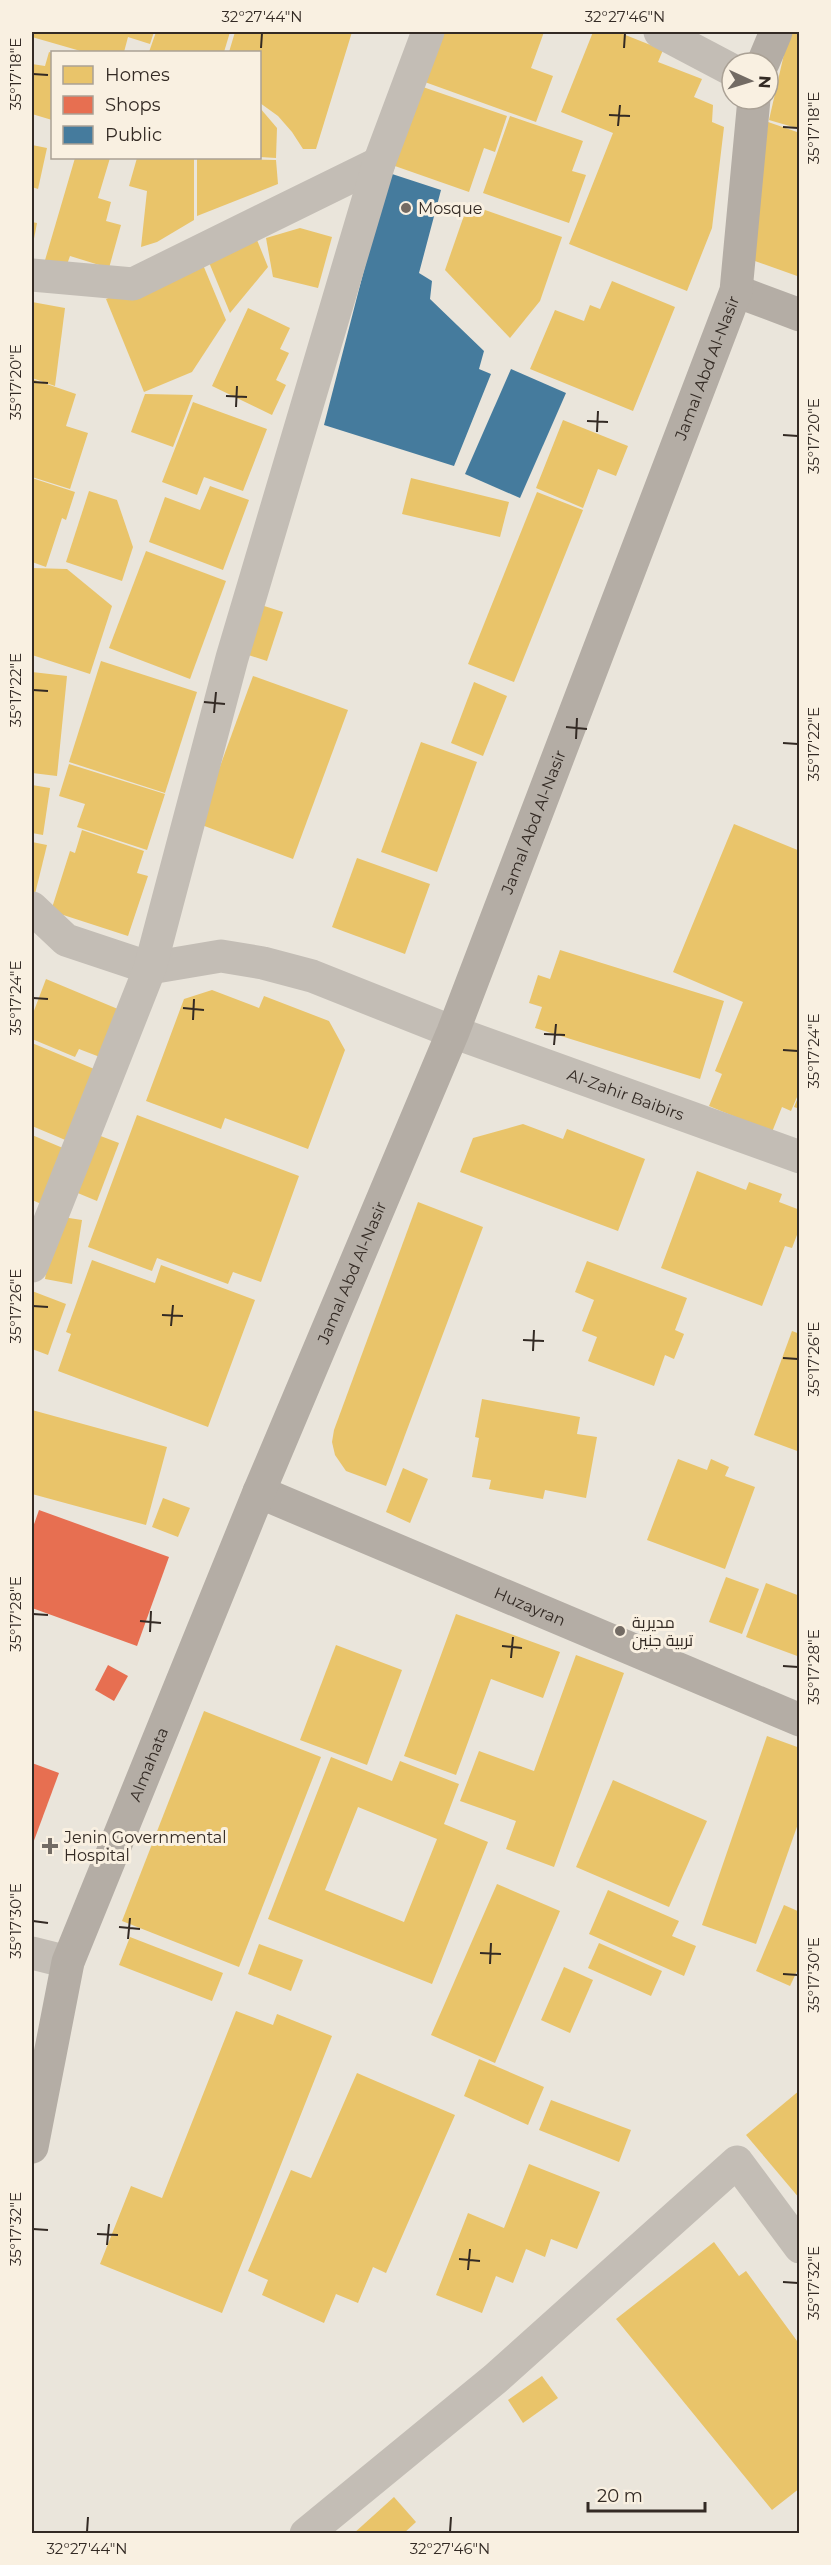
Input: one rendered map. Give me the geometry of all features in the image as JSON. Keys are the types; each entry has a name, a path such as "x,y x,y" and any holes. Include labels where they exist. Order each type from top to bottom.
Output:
{"main road":[{"path":"768,51 776,32"},
{"name":"Jamal Abd Al-Nasir","path":"259,1492 453,1032 736,291 753,111"},
{"path":"736,291 800,315"},
{"name":"Huzayran","path":"259,1492 800,1720"},
{"name":"Almahata","path":"32,2147 68,1962 259,1492"}],"street":[{"path":"32,1266 150,968 232,658 379,163 428,32"},
{"path":"660,32 720,64"},
{"path":"32,275 133,284 379,163"},
{"path":"32,908 66,940 150,968"},
{"name":"Al-Zahir Baibirs","path":"150,968 220,956 263,963 312,976 453,1032 800,1157"},
{"path":"32,1953 68,1962"},
{"path":"306,2534 495,2379 737,2162 800,2247"}],"building: Homes":[{"path":"32,32 154,32 150,44 128,37 124,51 81,51 32,37"},
{"path":"156,32 230,32 224,51 149,51"},
{"path":"235,32 352,32 316,149 303,149 278,116 261,104 261,51 229,51"},
{"path":"439,32 544,32 531,68 553,76 536,122 422,81"},
{"path":"593,32 618,32 663,50 658,62 702,79 694,97 713,105 712,122 724,127 712,228 687,291 569,244 613,133 561,112"},
{"path":"789,32 800,32 800,129 769,120 771,111 780,111 780,72"},
{"path":"49,52 51,53 51,120 32,114 32,64 45,66"},
{"path":"420,86 507,116 495,152 484,148 469,192 392,165"},
{"path":"261,109 277,128 276,158 261,157"},
{"path":"510,116 583,141 572,171 586,175 569,223 483,193"},
{"path":"768,122 800,133 800,277 752,260"},
{"path":"32,145 47,148 38,189 32,187"},
{"path":"75,159 110,159 98,198 111,202 106,221 121,225 109,268 70,256 64,273 43,267"},
{"path":"137,159 194,159 194,220 157,242 141,247 147,191 129,186"},
{"path":"197,159 276,160 278,184 197,216"},
{"path":"468,204 562,237 540,301 510,338 445,270"},
{"path":"32,222 37,223 33,244 32,244"},
{"path":"300,228 332,237 318,288 273,277 266,238"},
{"path":"257,240 268,267 230,313 208,260"},
{"path":"201,260 226,320 192,372 144,392 106,299"},
{"path":"612,281 675,307 633,411 530,369 555,310 584,321 590,305 600,309"},
{"path":"32,302 65,308 55,386 32,378"},
{"path":"248,308 290,328 280,349 289,353 276,380 286,385 272,415 212,386"},
{"path":"32,379 76,394 66,426 88,433 70,489 32,477"},
{"path":"145,394 193,395 173,447 131,432"},
{"path":"193,402 267,429 243,491 204,477 197,495 162,482"},
{"path":"563,420 628,446 616,476 598,469 583,508 536,488"},
{"path":"32,478 75,492 66,520 62,518 46,567 32,562"},
{"path":"411,478 509,502 500,537 402,514"},
{"path":"210,486 249,500 223,570 149,542 165,497 200,510"},
{"path":"89,491 117,500 133,547 122,581 66,562"},
{"path":"537,492 583,510 514,682 468,664"},
{"path":"146,551 226,581 190,679 109,648"},
{"path":"32,568 67,569 112,606 90,674 32,655"},
{"path":"258,604 283,612 267,661 242,653"},
{"path":"101,661 197,692 165,793 69,762"},
{"path":"32,672 67,676 57,776 32,773"},
{"path":"253,676 348,710 293,859 199,824"},
{"path":"474,682 507,696 483,756 451,743"},
{"path":"421,742 477,762 437,872 381,852"},
{"path":"69,764 165,794 147,850 77,827 85,804 59,796"},
{"path":"32,785 50,788 43,835 32,833"},
{"path":"734,824 800,851 800,1090 791,1111 782,1107 772,1132 709,1106 722,1074 715,1071 743,1002 673,972"},
{"path":"82,830 144,851 137,873 148,876 128,936 51,911 70,851 75,853"},
{"path":"32,842 47,845 35,894 32,893"},
{"path":"357,858 430,884 405,954 332,927"},
{"path":"560,950 724,1001 700,1079 535,1028 542,1007 529,1003 538,975 550,979"},
{"path":"46,979 125,1012 105,1059 79,1049 75,1057 32,1039 32,1016"},
{"path":"212,990 259,1008 264,996 329,1021 345,1050 308,1149 225,1118 221,1129 146,1101 184,999"},
{"path":"32,1043 99,1071 70,1142 32,1126"},
{"path":"800,1095 800,1109 794,1107"},
{"path":"137,1115 299,1176 261,1282 233,1272 228,1284 157,1258 152,1271 88,1247"},
{"path":"523,1124 563,1139 567,1129 645,1159 618,1231 460,1172 473,1138"},
{"path":"90,1132 119,1143 97,1201 68,1189"},
{"path":"32,1135 70,1151 46,1206 32,1200"},
{"path":"697,1171 746,1190 749,1182 782,1194 779,1202 800,1210 800,1227 792,1248 785,1246 762,1306 661,1268"},
{"path":"418,1202 483,1227 386,1486 346,1471 335,1455 332,1442 334,1430"},
{"path":"56,1216 82,1220 72,1284 45,1279"},
{"path":"92,1260 155,1283 161,1265 255,1300 208,1427 58,1371 71,1334 66,1332"},
{"path":"587,1261 687,1298 675,1330 684,1334 674,1359 665,1355 654,1386 588,1361 597,1337 582,1331 594,1300 575,1292"},
{"path":"32,1291 66,1304 48,1355 32,1349"},
{"path":"792,1331 800,1334 800,1452 754,1435"},
{"path":"482,1399 580,1417 577,1434 597,1437 586,1498 545,1490 543,1499 489,1489 491,1480 472,1477 479,1438 475,1437"},
{"path":"32,1410 167,1447 146,1525 32,1494"},
{"path":"678,1459 707,1470 711,1459 729,1467 725,1476 755,1487 725,1569 647,1540"},
{"path":"403,1468 428,1479 410,1523 386,1512"},
{"path":"163,1498 190,1508 178,1537 152,1527"},
{"path":"726,1577 759,1589 742,1634 709,1622"},
{"path":"766,1583 800,1596 800,1657 746,1637"},
{"path":"456,1614 560,1652 543,1698 491,1679 456,1775 404,1756"},
{"path":"336,1645 402,1670 367,1765 300,1740"},
{"path":"576,1655 624,1673 554,1867 506,1849 516,1821 460,1801 479,1751 534,1771"},
{"path":"204,1711 321,1757 239,1967 122,1921"},
{"path":"767,1736 800,1748 800,1818 756,1944 702,1925"},
{"path":"331,1757 392,1781 400,1761 459,1784 444,1824 488,1842 432,1984 268,1919","holes":["358,1807 437,1839 404,1922 325,1890"]},
{"path":"613,1780 707,1821 669,1907 576,1867"},
{"path":"497,1884 560,1911 495,2063 431,2035"},
{"path":"608,1890 679,1921 672,1936 696,1946 684,1976 589,1934"},
{"path":"784,1905 800,1912 800,1965 790,1986 756,1971"},
{"path":"130,1937 223,1973 212,2001 119,1965"},
{"path":"599,1943 662,1971 651,1996 588,1968"},
{"path":"259,1944 303,1960 291,1991 248,1974"},
{"path":"564,1967 593,1980 570,2033 541,2020"},
{"path":"236,2011 273,2025 277,2014 332,2036 222,2313 100,2264 131,2186 162,2198"},
{"path":"479,2059 544,2087 528,2125 464,2096"},
{"path":"357,2073 455,2115 386,2273 373,2267 358,2303 336,2294 324,2323 262,2295 268,2280 248,2271 291,2170 311,2178"},
{"path":"800,2090 800,2199 746,2135"},
{"path":"551,2100 631,2130 619,2162 539,2130"},
{"path":"529,2164 600,2192 577,2249 551,2239 545,2257 526,2249 513,2283 496,2276 482,2313 436,2295 468,2213 504,2228"},
{"path":"714,2242 739,2276 746,2271 800,2345 800,2488 772,2510 616,2319"},
{"path":"542,2376 558,2398 523,2423 508,2400"},
{"path":"394,2497 416,2522 403,2534 353,2534"}],"building: Shops":[{"path":"39,1510 169,1557 137,1646 32,1608 32,1530"},
{"path":"108,1665 128,1676 114,1701 95,1690"},
{"path":"32,1763 59,1773 32,1846"}],"building: Public":[{"path":"389,173 441,190 419,273 432,281 430,299 484,351 479,369 491,374 454,466 324,425"},
{"path":"511,369 566,393 520,498 465,474"}],"place":[{"name":"Mosque","path":"406,208"},
{"name":"مديرية تربية جنين","path":"620,1631"},
{"name":"Jenin Governmental Hospital","path":"50,1846"}]}
